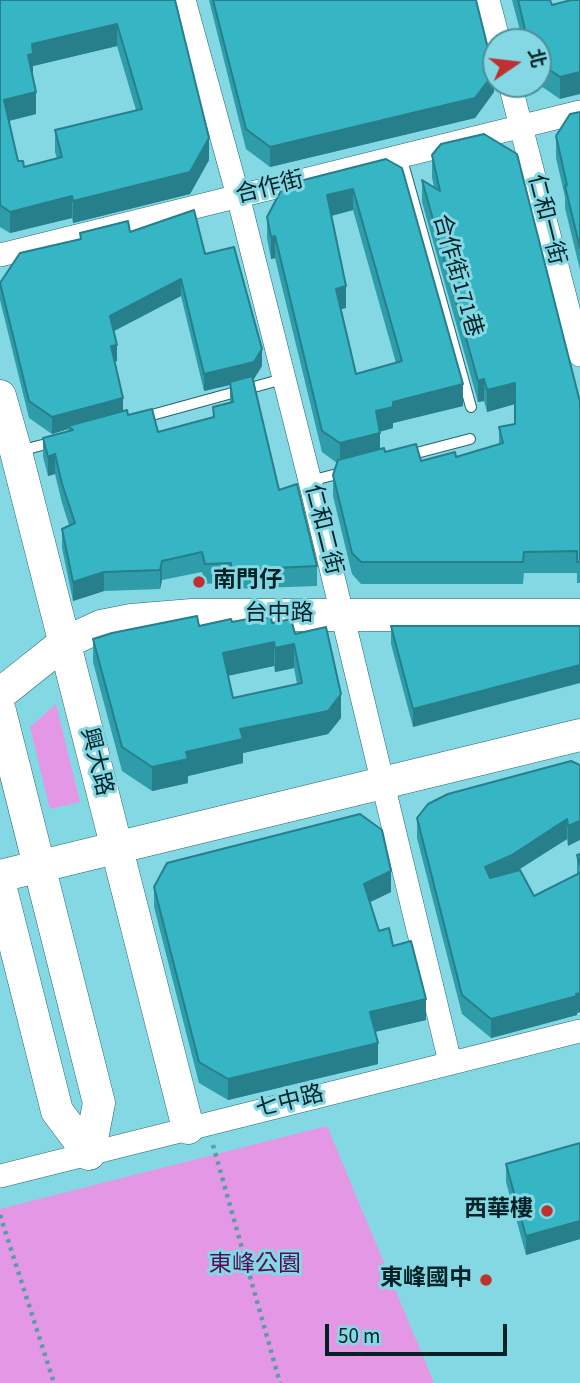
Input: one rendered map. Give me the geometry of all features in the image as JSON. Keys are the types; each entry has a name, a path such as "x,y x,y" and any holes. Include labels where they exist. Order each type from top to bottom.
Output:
{"street":[{"name":"仁和二街","path":"184,0 238,196 344,615 450,1062"},
{"path":"488,0 495,28"},
{"name":"仁和一街","path":"514,98 580,355"},
{"name":"合作街","path":"0,255 580,112"},
{"name":"興大路","path":"0,396 116,848 197,1126"},
{"name":"台中路","path":"0,694 64,643 101,626 131,620 192,615 580,615"},
{"path":"0,710 99,1103 89,1154"},
{"path":"0,876 580,735"},
{"path":"0,886 57,1111 89,1154"},
{"name":"七中路","path":"0,1176 580,1031"}],"lane":[{"name":"合作街171巷","path":"401,156 471,407"},
{"path":"123,423 284,379"},
{"path":"16,452 70,437"},
{"path":"390,460 470,439"},
{"path":"310,481 350,471"}],"path":[{"path":"197,1126 280,1383"},
{"path":"0,1215 54,1383"}],"green space":[{"path":"56,704 80,802 50,809 30,727"},
{"name":"東峰公園","path":"327,1126 434,1383 0,1383 0,1209"}],"building":[{"path":"0,0 175,0 209,138 190,172 73,201 72,196 10,212 0,205","holes":["117,24 142,109 55,130 62,157 24,167 23,161 18,161 4,100 36,92 28,55 33,54 32,44"]},
{"path":"213,0 476,0 483,28 482,89 475,98 270,147 246,129"},
{"path":"518,0 550,0 552,5 580,0 580,72 560,77 552,72 552,28 525,28"},
{"path":"580,112 580,248 556,136 570,114"},
{"path":"484,134 517,154 580,402 580,562 577,562 577,551 524,552 523,562 361,562 352,553 333,475 338,460 384,448 385,452 416,444 421,461 455,452 456,457 503,443 499,427 515,424 515,383 487,390 484,379 478,381 422,180 440,191 432,155 441,144"},
{"path":"386,159 402,168 463,384 393,402 393,407 376,411 380,433 340,443 322,431 275,236 271,237 267,217 284,185","holes":["353,189 402,361 356,374 336,289 346,286 327,195"]},
{"path":"194,210 205,254 234,247 262,349 254,362 204,374 181,279 110,316 117,345 111,346 123,398 52,417 29,401 0,283 20,253 81,239 80,233 128,221 130,232"},
{"path":"252,376 279,490 297,484 317,566 231,570 231,563 205,564 202,552 162,561 160,570 104,572 73,582 62,529 75,523 55,454 48,457 43,438 73,430 68,426 127,410 128,415 152,409 158,432 214,417 213,407 233,402 230,382"},
{"path":"197,616 199,626 231,619 232,622 248,619 249,622 271,617 272,623 291,619 295,634 326,627 341,694 328,711 240,729 243,739 186,752 188,759 152,767 122,747 93,639","holes":["274,642 275,648 294,644 302,683 233,698 223,653"]},
{"path":"391,626 580,626 580,665 413,709"},
{"path":"571,761 580,765 580,821 568,826 567,819 512,855 485,867 490,878 520,870 534,896 580,873 580,993 491,1019 462,995 417,818 428,804 448,794"},
{"path":"360,814 382,830 391,871 364,884 379,931 389,928 393,946 411,941 426,999 370,1012 378,1043 228,1079 199,1062 154,887 167,863"},
{"name":"西華樓","path":"580,1143 580,1221 526,1236 506,1164"}],"place":[{"name":"南門仔","path":"199,582"},
{"name":"西華樓","path":"547,1211"},
{"name":"東峰國中","path":"486,1280"}]}
